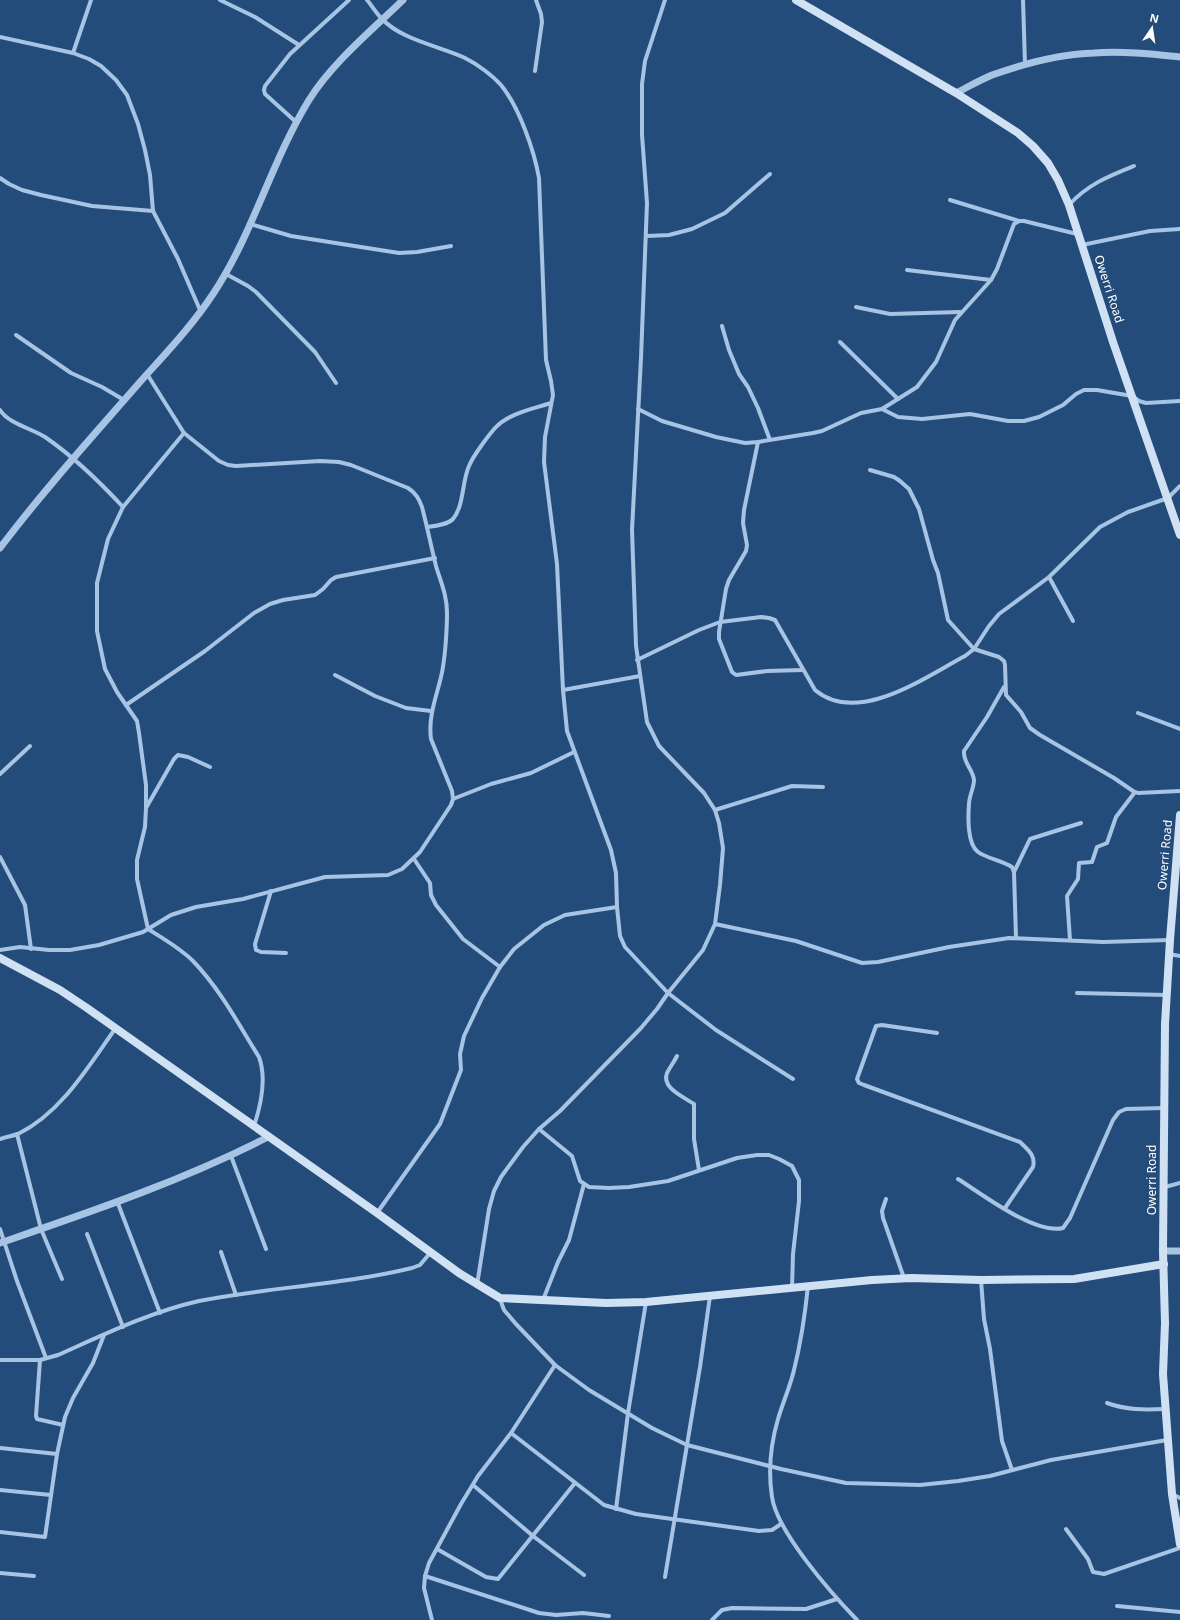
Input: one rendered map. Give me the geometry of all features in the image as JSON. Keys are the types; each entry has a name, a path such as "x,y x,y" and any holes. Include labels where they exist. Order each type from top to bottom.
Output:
{"main road":[{"name":"Owerri Road","path":"796,0 956,93 1018,133 1033,146 1048,163 1058,180 1068,205 1180,535"},
{"name":"Owerri Road","path":"1180,815 1167,995 1163,1251 1165,1323 1163,1374 1165,1409 1167,1440 1177,1496 1180,1544"},
{"path":"0,958 60,990 430,1253 477,1285 500,1298 606,1303 646,1302 904,1278 981,1280 1074,1279 1164,1264"}],"street":[{"path":"73,53 91,0"},
{"path":"220,0 261,20 299,45"},
{"path":"296,122 265,94 265,86 299,45 349,0"},
{"path":"367,0 382,20 396,30 466,58 481,68 501,85 514,105 535,158 539,178 546,360 553,395 545,437 544,462 557,564 563,690 567,731 611,850 616,873 620,936 625,947 668,993 716,1030 793,1079"},
{"path":"0,548 36,501 147,374 200,310 226,274 296,122 310,98 346,56 403,0"},
{"path":"535,71 542,22 536,0"},
{"path":"477,1285 489,1209 494,1191 501,1177 522,1147 539,1129 560,1111 641,1028 703,950 715,924 723,848 719,823 715,810 704,793 659,746 647,722 637,660 632,530 647,236 647,203 642,135 642,84 645,61 665,0"},
{"path":"1023,0 1025,64"},
{"path":"0,37 73,53 89,59 101,66 116,80 127,95 138,124 145,150 150,175 153,211 178,259 200,310"},
{"path":"956,93 990,76 1025,64 1093,53 1144,53 1180,57"},
{"path":"1068,205 1091,185 1134,166"},
{"path":"647,236 669,235 692,229 725,213 770,174"},
{"path":"0,178 22,190 92,206 153,211"},
{"path":"950,200 1019,221 1078,234"},
{"path":"638,409 662,421 716,437 745,443 770,440 822,430 861,413 882,409 917,386 936,362 960,312 991,280 998,269 1014,224 1019,221"},
{"path":"250,224 291,236 399,253 418,252 451,246"},
{"path":"1082,245 1150,231 1179,228"},
{"path":"907,270 991,280"},
{"path":"226,274 256,292 315,352 336,383"},
{"path":"856,306 890,314 960,312"},
{"path":"722,326 729,350 739,374 748,387 770,440"},
{"path":"16,335 70,373 124,400"},
{"path":"840,342 898,399"},
{"path":"0,950 20,947 31,949 70,950 131,937 171,915 180,912 243,899 326,877 388,875 402,869 414,859 452,805 453,799 450,785 431,739 430,722 431,711 442,675 447,614 446,595 434,558 422,507 414,492 408,488 351,465 339,462 320,461 232,466 219,461 184,433 147,374"},
{"path":"882,409 898,417 922,419 970,414 1008,421 1024,421 1039,417 1063,405 1076,394 1084,390 1097,390 1132,396 1146,403 1180,401"},
{"path":"427,526 447,523 454,519 460,505 469,466 496,428 509,418 526,410 551,403"},
{"path":"0,410 8,419 44,437 73,458 98,481 123,508"},
{"path":"184,433 123,508 108,539 98,584 97,631 105,669 117,692 137,721 146,785 145,827 137,860 137,879 148,929 174,945 193,961 215,988 260,1057 262,1065 260,1106 254,1127"},
{"path":"758,442 744,510 743,523 748,546 729,580 726,589 720,622 719,640 732,672 736,675 767,671 803,670"},
{"path":"870,470 900,480 909,488 919,509 938,573 948,620 974,649 1004,660 1004,687 1006,695 1021,712 1030,728 1040,736 1114,778 1135,792 1180,791"},
{"path":"637,660 699,630 720,622 760,617 769,618 774,620 815,690 822,696 848,703 862,703 876,700 902,690 965,656 974,649 999,614 1049,577 1100,527 1128,512 1168,498 1180,486"},
{"path":"126,705 205,651 254,613 270,604 283,600 315,595 323,590 331,580 336,577 434,558"},
{"path":"1049,577 1074,621"},
{"path":"335,675 375,696 406,708 431,711"},
{"path":"563,690 640,676"},
{"path":"1004,687 979,731 964,751 964,758 972,772 974,781 969,804 969,828 973,848 979,853 1007,864 1012,867 1014,872 1016,938"},
{"path":"1138,713 1180,729"},
{"path":"0,774 30,746"},
{"path":"453,799 491,784 531,773 574,752"},
{"path":"146,808 174,759 178,755 188,757 210,767"},
{"path":"715,810 792,786 824,787"},
{"path":"1070,940 1067,904 1071,888 1078,879 1079,863 1092,862 1097,847 1107,843 1116,817 1135,792"},
{"path":"1014,872 1030,839 1081,823"},
{"path":"0,857 25,905 31,949"},
{"path":"414,859 430,883 431,895 436,905 463,939 500,967"},
{"path":"271,891 255,944 256,950 260,952 286,953"},
{"path":"377,1214 440,1124 461,1070 460,1054 464,1036 482,998 500,967 514,949 544,925 565,915 617,907"},
{"path":"715,924 796,941 862,963 878,962 949,947 1008,938 1103,942 1170,940"},
{"path":"1169,954 1180,956"},
{"path":"1077,993 1167,995"},
{"path":"937,1033 882,1025 876,1026 857,1079 859,1083 864,1085 1020,1142 1031,1152 1034,1161 1033,1167 1005,1208"},
{"path":"0,1139 17,1134 56,1106 82,1075 115,1029"},
{"path":"677,1056 667,1074 666,1082 668,1087 694,1104 694,1139 699,1170"},
{"path":"958,1180 1028,1223 1057,1230 1063,1228 1070,1218 1113,1120 1119,1112 1126,1109 1165,1108"},
{"path":"539,1129 572,1156 580,1180 589,1187 629,1187 668,1181 737,1158 769,1155 792,1166 799,1180 793,1254 792,1288"},
{"path":"17,1134 41,1229 62,1279"},
{"path":"2,1243 117,1201 231,1156 268,1137"},
{"path":"231,1156 266,1249"},
{"path":"1165,1187 1180,1183"},
{"path":"544,1300 558,1262 569,1240 584,1184"},
{"path":"886,1199 882,1211 883,1218 904,1278"},
{"path":"117,1201 160,1313"},
{"path":"0,1229 2,1243 46,1358"},
{"path":"87,1234 123,1327"},
{"path":"1163,1251 1180,1251"},
{"path":"221,1252 236,1295"},
{"path":"0,1360 40,1360 160,1313 198,1302 236,1295 398,1272 420,1265 430,1253"},
{"path":"981,1280 984,1319 990,1349 1002,1441 1012,1470"},
{"path":"808,1286 801,1344 794,1372 778,1420 772,1446 770,1466 772,1498 782,1524 807,1562 837,1600 857,1620"},
{"path":"665,1577 688,1445 710,1296"},
{"path":"500,1298 504,1310 556,1365 589,1390 652,1428 688,1445 770,1466 846,1483 913,1485 958,1481 990,1476 1051,1460 1167,1440"},
{"path":"616,1509 628,1413 646,1302"},
{"path":"0,1532 46,1537 57,1454 64,1425 73,1398 93,1363 105,1335"},
{"path":"40,1360 37,1419 64,1425"},
{"path":"432,1620 424,1588 425,1576 437,1549 473,1485 511,1433 556,1365"},
{"path":"1107,1403 1120,1408 1137,1410 1165,1409"},
{"path":"511,1433 604,1505 636,1514 759,1531 772,1530 782,1524"},
{"path":"0,1448 57,1454"},
{"path":"437,1549 486,1577 498,1579 574,1483"},
{"path":"473,1485 533,1536 584,1575"},
{"path":"0,1490 51,1495"},
{"path":"1066,1529 1088,1559 1093,1572 1097,1574 1104,1574 1180,1548"},
{"path":"0,1572 34,1576"},
{"path":"425,1576 539,1613 556,1615 583,1613 609,1616"},
{"path":"712,1620 722,1610 732,1608 806,1609 837,1600"},
{"path":"1117,1606 1180,1612"}]}
